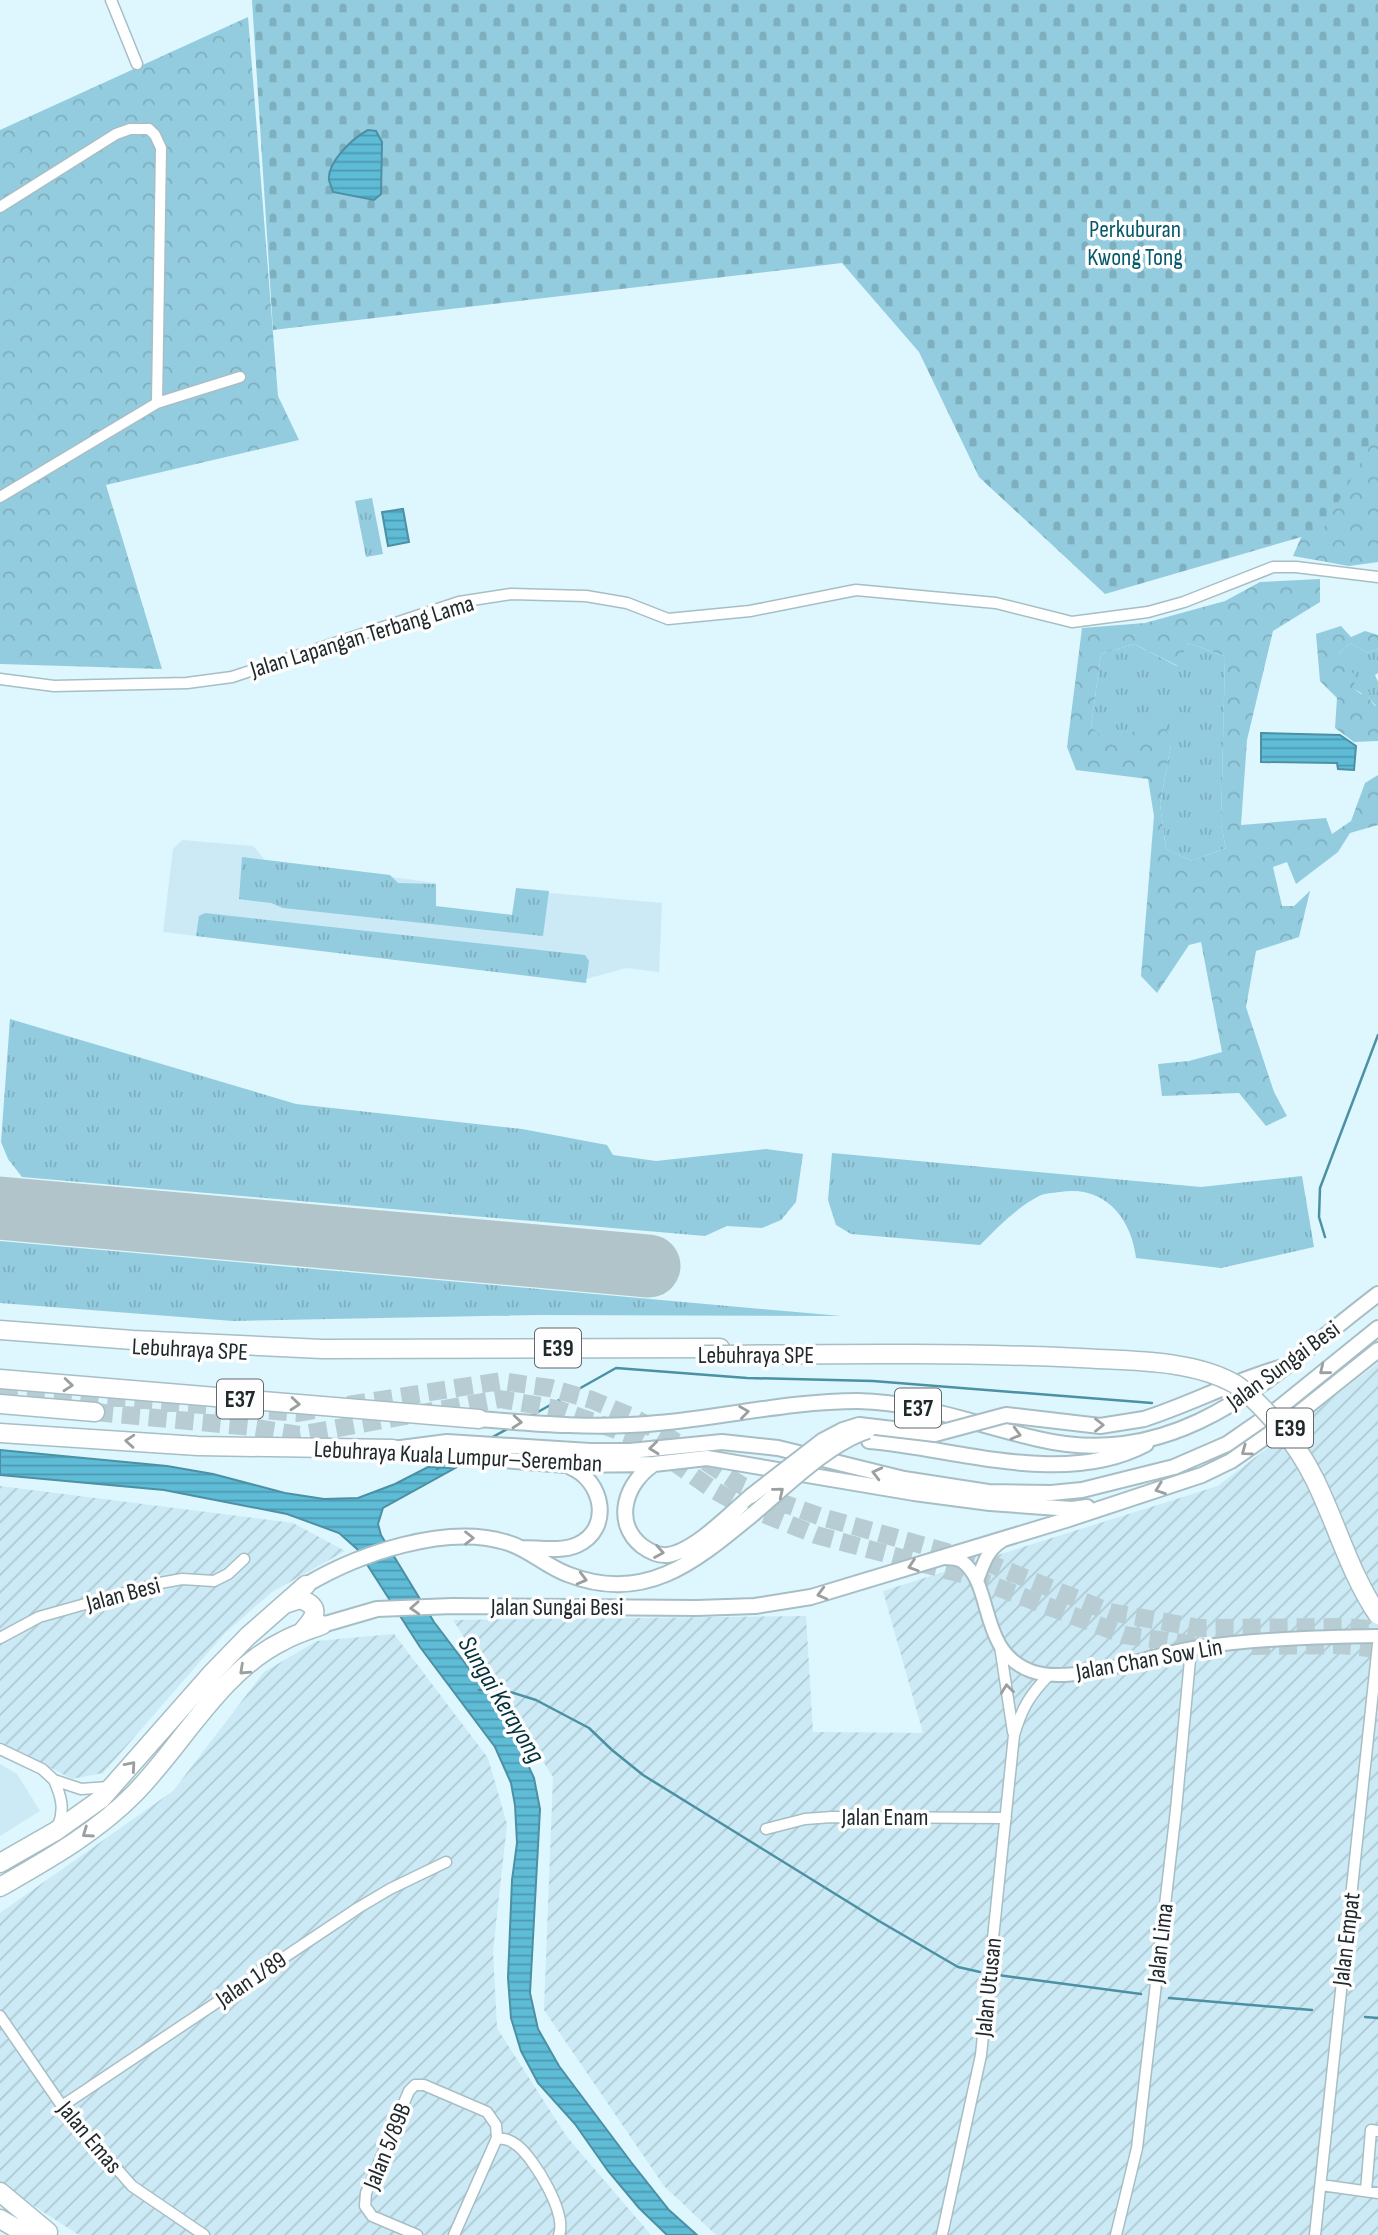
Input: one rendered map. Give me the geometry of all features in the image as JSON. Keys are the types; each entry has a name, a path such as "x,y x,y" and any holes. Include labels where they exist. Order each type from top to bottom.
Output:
{"highway":[{"name":"Lebuhraya SPE","path":"0,1330 133,1340 322,1349 990,1347 1162,1356 1208,1363 1238,1378 1290,1428 1308,1455 1378,1605"},
{"name":"Lebuhraya SPE","path":"0,1336 133,1347 322,1356 992,1354 1163,1363 1207,1373 1235,1385 1284,1431 1303,1455 1344,1549 1378,1615"},
{"name":"Lebuhraya Kuala Lumpur–Seremban","path":"0,1380 479,1419"},
{"path":"0,1404 95,1412"},
{"name":"Lebuhraya Kuala Lumpur–Seremban","path":"0,1433 198,1446 393,1449"},
{"path":"0,1863 56,1831 87,1810 113,1787 213,1672 306,1585"},
{"path":"282,1605 300,1599 311,1605 314,1617 301,1633"},
{"name":"Jalan Sungai Besi","path":"0,1887 47,1861 114,1812 136,1792 245,1667 281,1641 322,1625"},
{"path":"0,2192 50,2234"},
{"path":"0,2204 50,2234"},
{"path":"0,2219 28,2235"}],"main road":[{"name":"Jalan Sungai Besi","path":"479,1419 554,1426 656,1424 799,1404 858,1401 902,1404 1041,1440 1084,1447 1156,1439 1208,1417 1255,1391 1378,1294"},
{"path":"393,1449 447,1442 630,1451 722,1442 778,1448 904,1479 988,1492 1051,1493 1082,1490 1115,1484 1174,1467 1227,1444 1279,1408 1378,1328"},
{"name":"Jalan Sungai Besi","path":"322,1625 377,1609 452,1606 696,1608 755,1606 811,1597 1133,1499 1202,1475 1231,1461 1294,1417 1378,1350"},
{"path":"654,1464 631,1486 625,1518 627,1527 639,1543 658,1554 674,1553 694,1543 822,1441 859,1425 935,1434 1006,1415 1100,1426 1144,1419 1201,1399 1250,1376 1292,1364"},
{"path":"306,1585 346,1564 415,1543 462,1537 504,1541 522,1548 553,1568 582,1579 619,1584 644,1583 664,1577 696,1559 820,1458 856,1435 887,1429"},
{"path":"805,1471 846,1447 869,1441 1005,1461 1065,1463 1102,1460 1128,1454 1156,1439"},
{"name":"Lebuhraya Kuala Lumpur–Seremban","path":"393,1449 420,1454 565,1465 654,1464 707,1458 914,1493 990,1503 1072,1509 1133,1499"},
{"path":"522,1548 564,1548 577,1545 592,1533 600,1509 597,1492 591,1480 582,1472 565,1465"}],"street":[{"path":"111,0 137,64"},
{"path":"0,207 116,134 139,127 149,129 155,135 161,148 157,403"},
{"path":"0,497 157,403 240,377"},
{"name":"Jalan Lapangan Terbang Lama","path":"0,679 54,686 187,683 232,677 458,602 511,594 586,596 627,603 668,619 750,611 856,590 996,603 1072,622 1148,612 1184,602 1273,567 1296,567 1378,578"},
{"path":"977,1581 986,1556 1007,1537"},
{"path":"939,1558 953,1558 964,1563 977,1581"},
{"name":"Jalan Besi","path":"0,1638 39,1617 160,1583 182,1579 214,1581 228,1574 244,1559"},
{"name":"Jalan Chan Sow Lin","path":"977,1581 987,1616 1009,1656 1019,1665 1049,1675 1084,1672 1191,1649 1287,1638 1378,1636"},
{"name":"Jalan Utusan","path":"999,1642 1014,1735"},
{"name":"Jalan Empat","path":"1315,2235 1378,1644"},
{"name":"Jalan Lima","path":"1116,2235 1137,2148 1176,1810 1191,1649"},
{"name":"Jalan Utusan","path":"942,2235 981,2054 1014,1735 1021,1711 1030,1695 1049,1675"},
{"path":"0,1749 42,1769 54,1780 61,1794 62,1806 56,1831"},
{"path":"54,1780 81,1789 113,1787"},
{"name":"Jalan Enam","path":"766,1829 805,1819 832,1817 1006,1818"},
{"name":"Jalan 1/89","path":"62,2106 358,1908 446,1862"},
{"name":"Jalan Emas","path":"0,2016 62,2106 132,2186 204,2235"},
{"name":"Jalan 5/89B","path":"417,2235 372,2216 365,2206 366,2193 409,2091 415,2085 424,2085 487,2112 496,2125 497,2138"},
{"path":"1366,2191 1371,2130 1378,2130"},
{"path":"454,2235 497,2138 509,2139 519,2146 533,2165 554,2200 560,2217 560,2233"},
{"path":"1321,2185 1378,2193"}],"shaded area":[{"path":"368,130 376,131 382,142 381,194 374,200 333,192 329,180 332,166 355,139"},
{"path":"403,509 409,542 388,546 382,512"},
{"path":"1261,733 1340,735 1356,746 1354,770 1338,769 1337,763 1261,762"},
{"path":"182,840 253,846 265,860 436,883 436,907 514,915 517,890 662,903 659,972 626,968 579,981 163,932 173,849"},
{"path":"1378,1363 1378,2235 716,2235 664,2186 544,2010 553,1777 453,1620 806,1616 813,1732 923,1733 883,1591 1218,1486"},
{"path":"0,1450 167,1466 213,1474 285,1493 324,1499 358,1498 395,1484 428,1467 455,1468 383,1508 378,1524 381,1535 434,1622 493,1700 516,1739 534,1778 540,1809 530,1993 538,2029 559,2066 631,2162 669,2210 697,2235 667,2235 639,2208 608,2171 575,2124 538,2083 521,2051 511,2018 508,1978 512,1880 517,1843 511,1783 495,1747 420,1647 357,1549 339,1533 287,1514 164,1490 0,1475"},
{"path":"0,1486 293,1523 345,1551 272,1592 225,1633 103,1773 72,1779 0,1742"},
{"path":"394,1634 488,1758 507,1824 493,1951 497,2028 567,2137 651,2235 79,2235 0,2184 0,1913 173,1791 264,1672 317,1641"},
{"path":"0,1764 17,1774 40,1811 0,1836"}],"green space":[{"name":"Perkuburan Kwong Tong","path":"252,0 1378,0 1378,432 1322,531 1105,594 979,477 919,352 842,263 273,330"},
{"path":"248,17 278,396 299,440 106,485 162,669 0,664 0,130"},
{"path":"1378,174 1378,562 1349,566 1293,556 1326,480"},
{"path":"372,498 383,554 366,557 355,501"},
{"path":"1320,579 1320,602 1273,631 1247,740 1241,825 1326,818 1332,834 1351,821 1365,783 1378,775 1378,825 1350,833 1338,852 1296,884 1287,862 1273,867 1282,906 1294,906 1310,891 1299,937 1256,951 1246,1007 1274,1092 1287,1116 1266,1126 1239,1093 1162,1096 1158,1064 1189,1061 1222,1052 1201,942 1189,945 1157,993 1141,976 1154,816 1148,779 1076,770 1067,747 1082,628 1145,623 1225,601 1260,582","holes":["1188,643 1225,656 1221,825 1226,848 1192,861 1166,849 1160,804 1171,745 1164,720 1107,742 1091,726 1101,654 1134,644 1178,666"]},
{"path":"1341,626 1351,637 1365,631 1378,635 1378,649 1367,653 1351,643 1339,653 1355,676 1354,689 1361,694 1365,690 1370,692 1368,697 1378,706 1378,741 1354,742 1335,728 1337,698 1320,681 1316,634"},
{"path":"1188,643 1225,656 1221,825 1226,848 1192,861 1166,849 1160,804 1171,745 1107,743 1091,726 1101,654 1134,644 1177,666"},
{"path":"1351,643 1367,653 1378,649 1378,673 1375,675 1378,682 1378,706 1354,689 1339,653"},
{"path":"242,857 390,875 398,883 436,884 436,906 512,915 516,888 549,891 543,936 283,908 271,903 239,899"},
{"path":"205,913 585,955 589,961 586,983 196,936 199,916"},
{"path":"10,1019 296,1104 522,1129 607,1145 613,1155 656,1161 766,1149 803,1154 796,1202 781,1220 762,1228 727,1226 705,1236 22,1177 8,1159 1,1142"},
{"path":"832,1153 1201,1187 1302,1176 1314,1247 1221,1268 1136,1258 1128,1229 1113,1207 1102,1199 1076,1191 1039,1196 1015,1212 980,1245 851,1234 836,1225 828,1200"},
{"path":"0,1241 841,1316 539,1315 233,1321 0,1303"}],"waterway":[{"path":"1325,1237 1319,1217 1320,1188 1378,1035"},
{"path":"529,1417 616,1368 747,1378 873,1381 1152,1403"},
{"path":"489,1439 511,1427"},
{"path":"437,1469 450,1462"},
{"name":"Sungai Kerayong","path":"479,1690 507,1691 536,1700 589,1728 643,1775 879,1921 958,1967 980,1972"},
{"path":"998,1975 1141,1994"},
{"path":"1169,1998 1312,2010"},
{"path":"1365,2017 1378,2018"}],"runway":[{"path":"0,1208 649,1266"}],"tunnel":[{"path":"348,1405 501,1381 550,1388 592,1400 635,1418 741,1485 777,1501 822,1517 993,1565 1110,1612 1199,1628 1347,1627 1378,1630"},
{"path":"0,1390 298,1413 321,1409"},
{"path":"95,1412 251,1427 299,1435 500,1399 557,1409 627,1434 739,1504 816,1535 965,1575 1124,1635 1203,1646"},
{"path":"1252,1646 1341,1645 1378,1649"}]}
